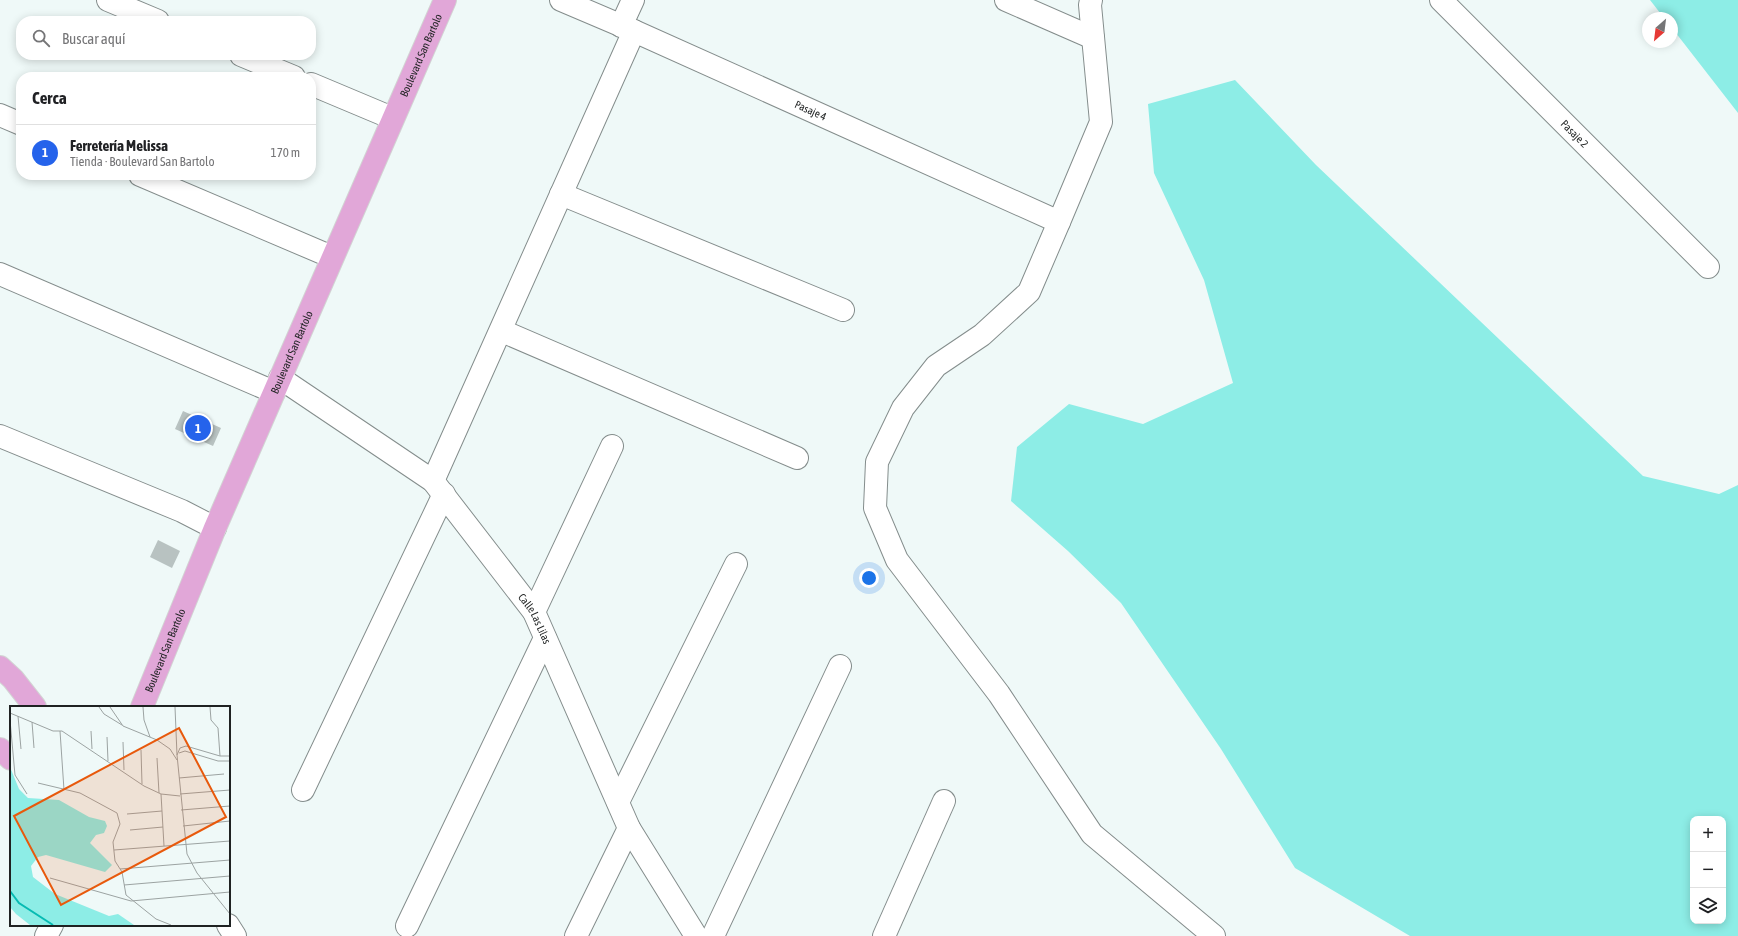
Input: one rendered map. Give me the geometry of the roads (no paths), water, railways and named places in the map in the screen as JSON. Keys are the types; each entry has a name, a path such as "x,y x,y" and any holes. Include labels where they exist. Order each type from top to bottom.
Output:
{"main road":[{"name":"Boulevard San Bartolo","path":"143,706 152,696 215,528 392,118 445,0"},
{"path":"0,667 34,706"},
{"path":"0,748 10,758"}],"street":[{"path":"108,0 146,16"},
{"name":"Pasaje 4","path":"561,0 628,28 1059,222"},
{"path":"303,790 438,487 502,331 561,194 628,28 633,0"},
{"path":"1006,0 1093,38"},
{"path":"1091,0 1101,122 1059,222 1029,292 982,335 936,366 904,408 876,462 875,508 897,560 999,694 1092,834 1211,935"},
{"name":"Pasaje 2","path":"1441,0 1708,267"},
{"path":"253,60 282,72"},
{"path":"316,86 392,118"},
{"path":"0,115 16,122"},
{"path":"152,180 332,257"},
{"path":"561,194 843,310"},
{"name":"Calle Las Lilas","path":"0,274 277,385 438,487 534,612 629,828 696,936"},
{"path":"502,331 797,458"},
{"path":"0,436 182,511 215,528"},
{"path":"534,612 612,446"},
{"path":"618,802 736,564"},
{"path":"407,926 545,638"},
{"path":"713,936 840,666"},
{"path":"884,936 944,801"},
{"path":"576,936 629,828"},
{"path":"46,936 51,926"},
{"path":"229,926 234,936"}],"place":[{"name":"Ferretería Melissa","path":"198,428"}]}
